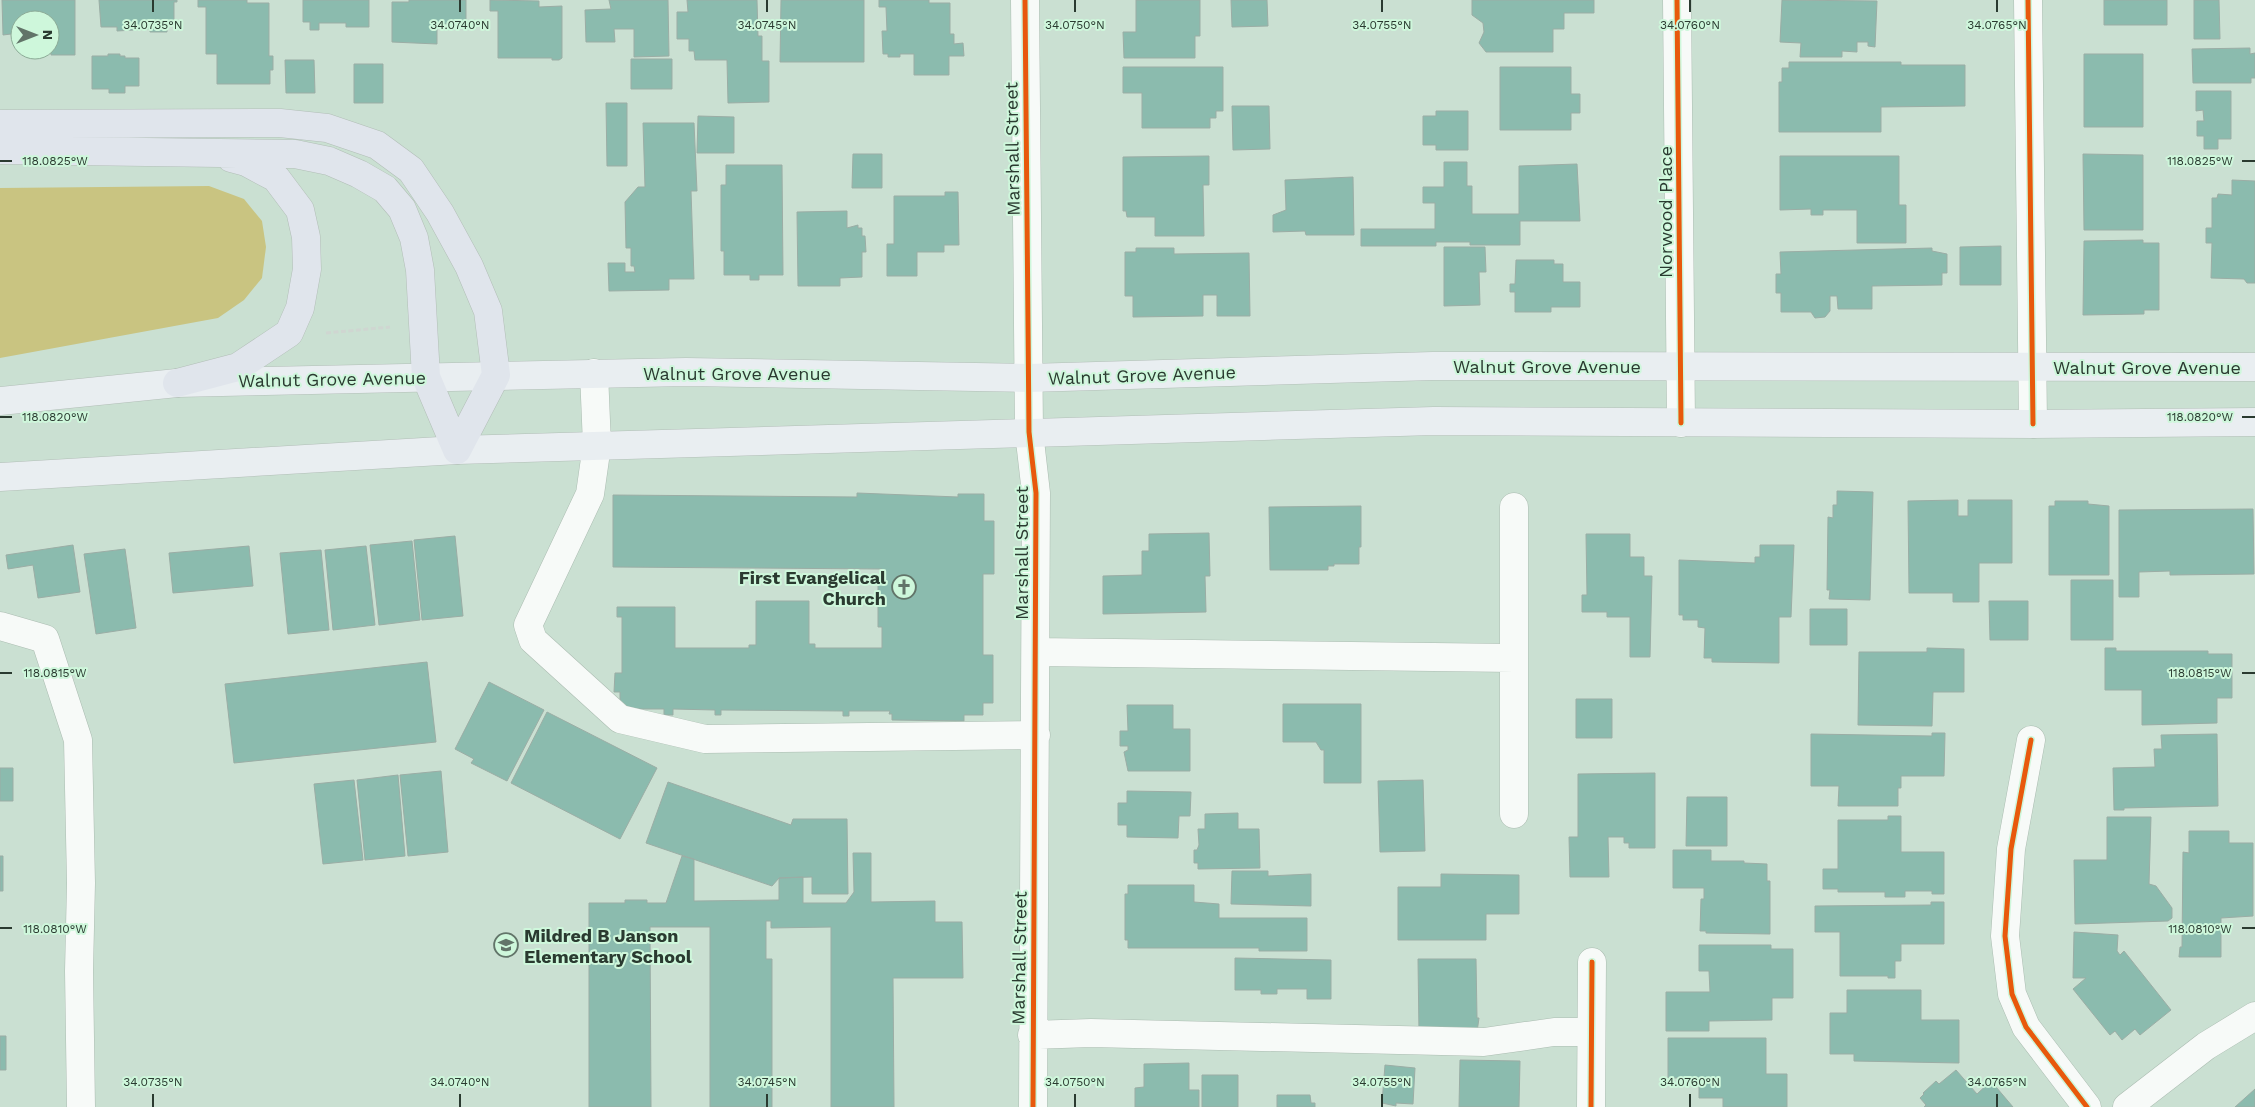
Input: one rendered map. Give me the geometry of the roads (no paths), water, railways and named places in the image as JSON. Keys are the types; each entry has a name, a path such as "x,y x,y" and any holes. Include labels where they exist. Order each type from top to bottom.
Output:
{"highway":[{"path":"0,124 280,123 327,128 377,145 411,170 440,213 469,266 488,311 496,375 457,450"},
{"path":"0,150 295,154 329,160 385,189 402,209 414,238 420,270 426,377 457,450"},
{"path":"177,382 238,367 289,333 300,308 307,270 306,237 300,210 276,178 246,162 206,152"}],"main road":[{"name":"Walnut Grove Avenue","path":"0,401 177,382 594,373 686,372 1029,378 1433,366 2255,367"},
{"path":"0,477 457,450 1434,421 2033,424 2255,422"}],"street":[{"name":"Marshall Street","path":"1025,0 1029,432 1036,492 1033,1107"},
{"name":"Norwood Place","path":"1677,0 1681,423"},
{"path":"2028,0 2033,424"},
{"path":"594,373 597,445 590,494 528,625 533,640 620,719 705,739 1036,735"},
{"path":"1514,507 1514,814"},
{"path":"0,626 44,639 78,740 81,883 79,971 81,1107"},
{"path":"1036,652 1514,658"},
{"path":"2031,740 2011,849 2005,936 2012,994 2026,1027 2087,1107"},
{"path":"1591,1107 1592,962"},
{"path":"2128,1107 2206,1046 2255,1016"},
{"path":"1032,1035 1101,1033 1484,1042 1554,1032 1591,1032"}],"place":[{"name":"First Evangelical Church","path":"904,587"},
{"name":"Mildred B Janson Elementary School","path":"506,945"}]}
